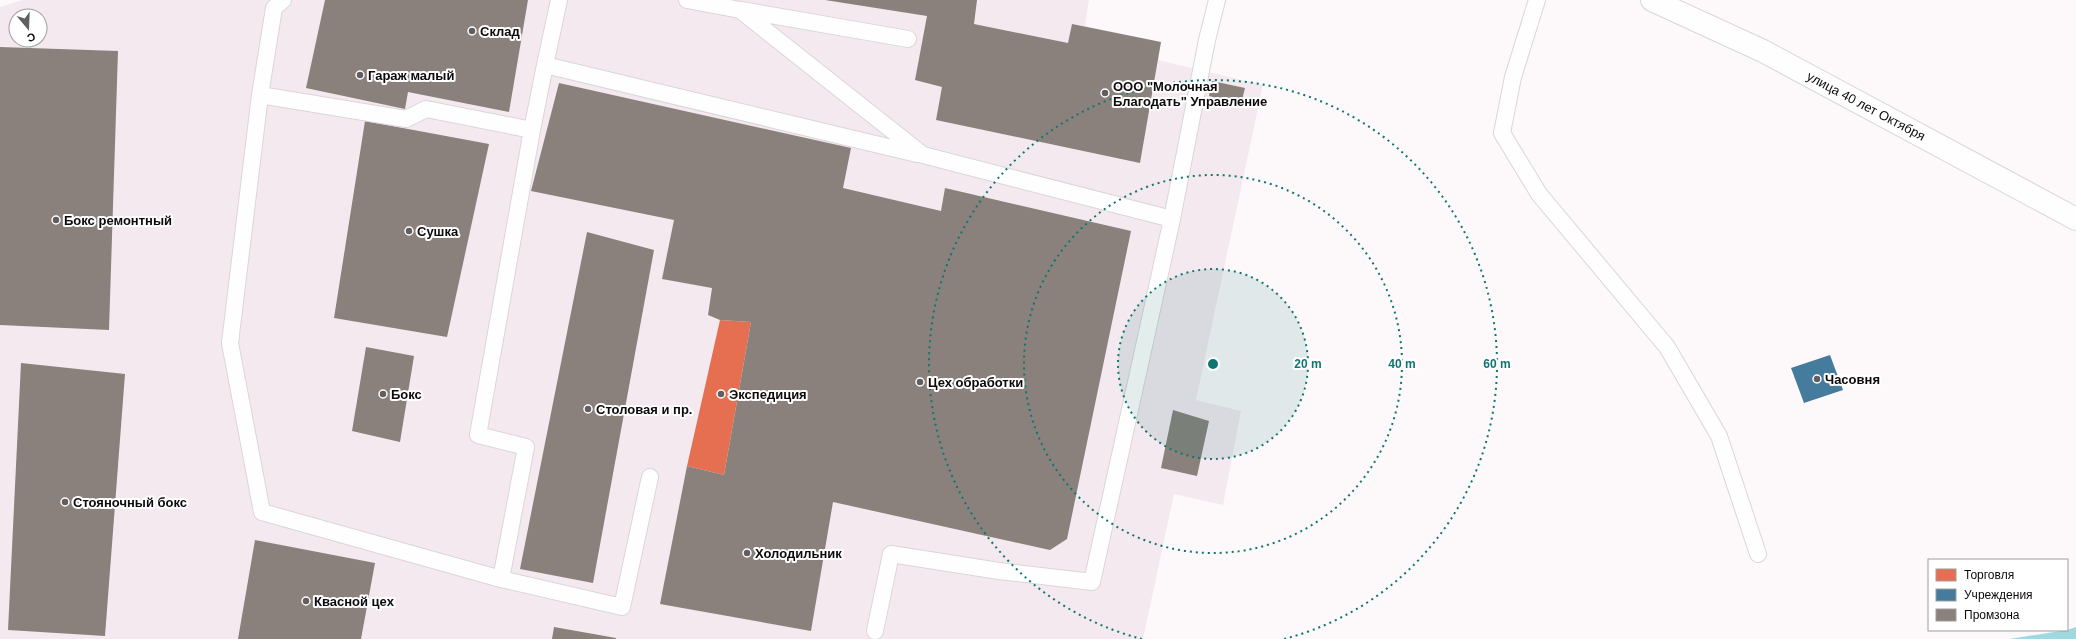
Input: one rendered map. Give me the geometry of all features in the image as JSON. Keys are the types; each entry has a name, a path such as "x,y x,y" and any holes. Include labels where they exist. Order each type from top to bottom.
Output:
{"main road":[{"name":"улица 40 лет Октября","path":"1652,0 1763,51 2076,219"}],"lane":[{"path":"283,0 274,8 260,94 230,343 262,512 501,579 622,607 650,477"},
{"path":"501,579 526,447 478,435 532,130 558,0"},
{"path":"687,0 908,39"},
{"path":"875,631 891,554 1092,582 1172,219 1207,40 1217,0"},
{"path":"1537,0 1513,77 1502,133 1539,194 1668,347 1719,436 1758,554"},
{"path":"740,10 923,155"},
{"path":"545,65 923,155 1172,219"},
{"path":"260,94 406,119 426,109 532,130"}],"shaded area":[{"path":"23,0 1089,0 1085,26 1161,42 1158,60 1263,85 1196,400 1241,411 1223,505 1174,494 1143,639 0,639 0,7"}],"water":[{"path":"2076,627 2076,639 2009,639 2068,631"}],"building: Торговля":[{"name":"Экспедиция","path":"720,320 751,322 724,475 687,466"}],"building: Учреждения":[{"name":"Часовня","path":"1830,355 1843,390 1804,403 1791,368"}],"building: Промзона":[{"path":"325,0 528,0 509,112 408,92 405,109 306,88"},
{"path":"825,0 977,0 974,24 1068,43 1072,24 1161,42 1140,163 936,120 942,87 915,80 927,16"},
{"name":"Бокс ремонтный","path":"0,47 118,51 109,330 0,325"},
{"path":"1212,81 1245,88 1241,104 1209,96"},
{"name":"Цех обработки","path":"559,83 851,148 843,188 941,211 945,188 1131,231 1067,539 1050,550 833,502 811,631 660,604 687,466 724,475 751,322 720,320 708,315 712,288 662,279 674,220 531,191"},
{"name":"Сушка","path":"365,121 489,144 447,337 334,318"},
{"name":"Столовая и пр.","path":"587,232 654,250 593,583 520,569"},
{"name":"Бокс","path":"366,347 414,356 400,442 352,431"},
{"name":"Стояночный бокс","path":"21,363 125,374 105,636 8,630"},
{"path":"1173,410 1209,421 1197,476 1161,468"},
{"name":"Квасной цех","path":"255,540 375,563 361,639 238,639"},
{"path":"554,627 616,638 616,639 552,639"}],"place":[{"name":"Склад","path":"472,31"},
{"name":"Гараж малый","path":"360,75"},
{"name":"ООО \"Молочная Благодать\" Управление","path":"1105,93"},
{"name":"Бокс ремонтный","path":"56,220"},
{"name":"Сушка","path":"409,231"},
{"name":"Часовня","path":"1817,379"},
{"name":"Цех обработки","path":"920,382"},
{"name":"Бокс","path":"383,394"},
{"name":"Экспедиция","path":"721,394"},
{"name":"Столовая и пр.","path":"588,409"},
{"name":"Стояночный бокс","path":"65,502"},
{"name":"Холодильник","path":"747,553"},
{"name":"Квасной цех","path":"306,601"}]}
